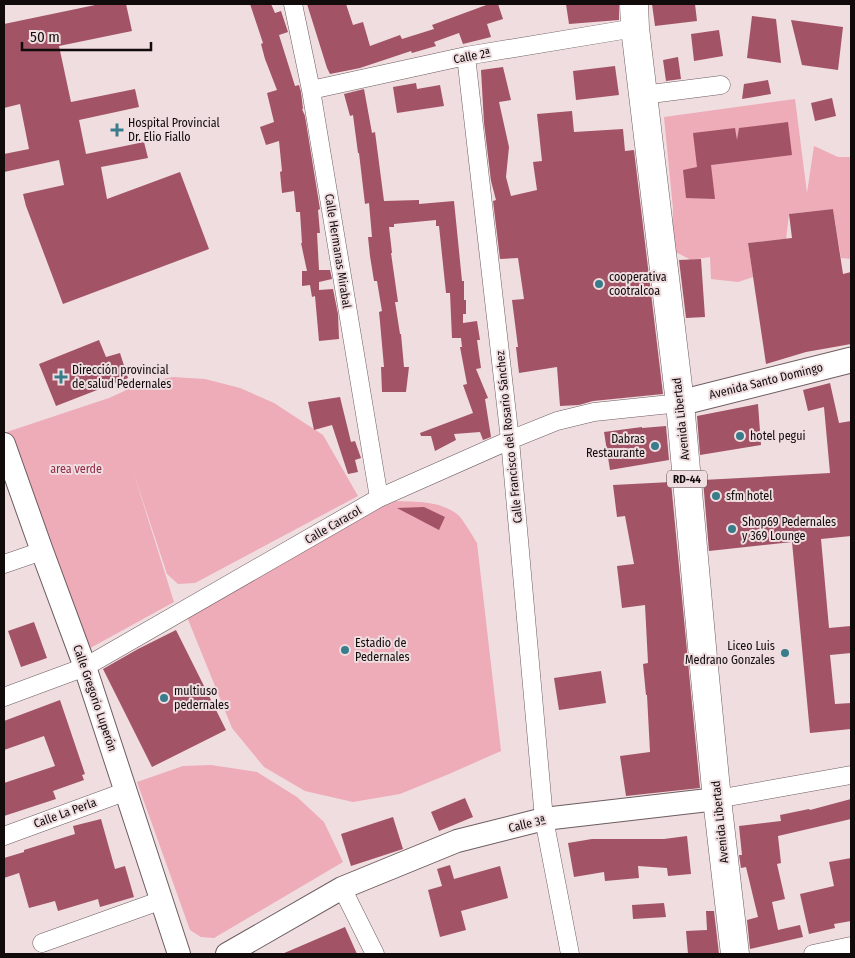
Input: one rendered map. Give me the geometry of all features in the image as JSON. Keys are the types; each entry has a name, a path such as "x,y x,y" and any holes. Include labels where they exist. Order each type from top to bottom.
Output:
{"main road":[{"name":"Avenida Libertad","path":"634,16 680,403 717,799 735,954"},
{"name":"Avenida Santo Domingo","path":"680,403 851,360"}],"street":[{"name":"Calle Hermanas Mirabal","path":"293,4 311,90 379,498"},
{"name":"Calle 2ª","path":"311,90 634,16"},
{"name":"Calle Francisco del Rosario Sánchez","path":"466,56 510,440 544,819 570,954"},
{"path":"643,96 721,85"},
{"name":"Calle Caracol","path":"4,697 85,666 379,498 510,440 556,421 594,412 680,403"},
{"name":"Calle Gregorio Luperón","path":"4,444 85,666 179,954"},
{"path":"4,564 42,551"},
{"name":"Calle 3ª","path":"227,954 342,888 457,841 544,819 717,799 851,774"},
{"name":"Calle La Perla","path":"4,836 127,791"},
{"path":"342,888 375,954"},
{"path":"42,943 162,900"},
{"path":"814,954 851,946"}],"green space":[{"path":"795,99 807,193 814,146 838,157 851,157 851,259 841,258 833,209 789,214 786,239 748,243 753,277 738,282 711,279 710,257 691,260 672,250 673,209 664,117"},
{"name":"area verde","path":"173,377 205,379 240,388 274,403 323,435 358,496 195,583 178,584 167,574 133,471 174,602 83,652 7,432 109,398 142,383"},
{"name":"Estadio de Pedernales","path":"385,501 422,502 449,509 459,516 477,543 501,751 400,794 353,802 305,791 264,767 232,728 185,612"},
{"path":"211,765 257,772 297,797 324,822 343,862 214,938 201,937 190,930 137,782 183,766"}],"building":[{"path":"100,4 126,4 132,31 59,46 71,102 135,89 139,107 79,120 86,154 144,142 148,158 101,167 107,199 180,172 209,249 63,304 23,194 64,185 59,160 4,172 4,154 29,149 20,104 4,108 4,24"},
{"path":"250,4 271,4 275,13 281,11 288,32 279,35 295,86 299,85 301,92 302,109 305,116 320,209 318,210 320,233 317,233 319,270 330,270 332,279 319,282 319,290 333,289 338,314 339,339 319,341 315,296 312,297 310,285 302,286 302,271 307,271 301,243 300,212 296,212 294,191 282,193 279,141 266,145 260,127 274,122 267,93 277,90 265,59 261,44 263,43"},
{"path":"307,4 346,4 353,25 363,22 370,46 400,35 402,39 434,29 432,25 489,4 498,4 503,19 487,24 491,37 463,44 459,33 434,42 436,46 412,53 411,51 360,68 330,74"},
{"path":"566,4 619,4 619,20 569,24"},
{"path":"652,4 695,4 697,21 655,26"},
{"path":"752,16 776,19 781,63 747,58"},
{"path":"791,20 843,27 838,70 802,65"},
{"path":"719,30 723,56 694,61 691,34"},
{"path":"678,57 681,79 666,81 663,60"},
{"path":"615,66 619,95 576,100 573,71"},
{"path":"503,67 511,100 499,102 509,147 506,177 511,196 537,190 533,162 542,161 537,114 572,111 574,132 623,129 625,151 634,150 663,394 560,406 557,367 519,373 512,300 524,299 518,258 500,259 493,201 496,200 491,181 484,123 481,70"},
{"path":"768,80 771,94 742,99 744,84"},
{"path":"416,83 417,89 440,85 444,106 397,113 393,87"},
{"path":"364,89 372,133 375,132 384,201 419,200 419,204 454,201 462,281 464,281 464,300 466,300 466,314 463,314 463,323 477,321 480,340 477,340 481,368 476,369 488,398 485,399 491,437 483,440 480,432 454,434 456,440 435,451 431,436 421,436 420,433 473,413 463,385 467,384 460,347 462,347 461,338 452,338 450,293 446,293 439,226 436,226 436,220 394,224 394,227 389,227 398,302 395,302 401,334 404,367 409,367 406,392 382,392 381,367 384,367 379,312 382,311 377,281 374,281 370,256 368,237 372,237 369,203 365,204 353,115 350,116 344,94"},
{"path":"832,98 836,116 815,121 811,103"},
{"path":"788,122 792,155 711,165 715,199 686,198 683,170 697,167 693,133 735,128 737,140 739,128"},
{"path":"833,209 843,274 851,272 851,344 806,352 766,364 748,243 792,238 789,214"},
{"path":"701,259 705,317 686,318 679,260"},
{"path":"99,340 106,357 120,353 128,378 56,406 39,364"},
{"path":"830,383 839,423 851,421 851,536 821,539 829,628 851,626 851,653 830,655 835,704 851,703 851,729 810,733 792,542 709,551 703,480 830,473 824,407 808,411 803,390"},
{"path":"340,397 351,442 355,441 361,458 355,460 358,472 348,474 332,425 314,430 308,402"},
{"path":"758,404 761,445 700,455 697,416"},
{"path":"666,426 669,460 610,470 604,432"},
{"path":"671,482 700,788 626,796 620,756 650,752 647,695 643,664 648,663 645,605 622,608 617,566 634,564 625,516 617,517 613,485"},
{"path":"424,507 445,517 439,530 397,508"},
{"path":"34,622 47,658 21,667 8,631"},
{"name":"multiuso pedernales","path":"176,630 226,730 152,767 103,669"},
{"path":"601,671 606,703 559,710 554,678"},
{"path":"60,700 85,774 82,775 84,780 53,791 56,799 4,816 4,783 55,766 44,736 4,750 4,721"},
{"path":"465,798 473,817 439,831 431,812"},
{"path":"851,799 851,819 778,836 781,863 777,864 785,899 772,902 778,930 800,925 803,937 750,949 747,920 758,917 746,867 741,868 739,855 742,855 739,826 781,821 780,815 810,810"},
{"path":"393,817 403,849 351,866 341,834"},
{"path":"101,819 115,869 125,866 134,897 100,907 98,899 58,911 55,901 29,908 19,873 4,878 4,858 75,834 73,826"},
{"path":"687,836 691,874 668,876 667,868 638,866 639,878 605,881 604,872 574,877 568,843 592,839 664,839"},
{"path":"851,858 851,921 834,924 835,928 809,934 800,894 834,886 829,862"},
{"path":"450,865 454,879 500,866 508,898 461,911 466,930 440,937 428,890 442,886 437,869"},
{"path":"664,903 666,917 633,919 632,905"},
{"path":"706,911 714,911 719,954 688,954 686,931 707,930"},
{"path":"345,927 357,954 282,954"}],"place":[{"name":"Hospital Provincial Dr. Elio Fiallo","path":"117,130"},
{"name":"cooperativa cootralcoa","path":"599,284"},
{"name":"Dirección provincial de salud Pedernales","path":"61,377"},
{"name":"hotel pegui","path":"740,436"},
{"name":"Dabras Restaurante","path":"655,446"},
{"name":"sfm hotel","path":"716,496"},
{"name":"Shop69 Pedernales y 369 Lounge","path":"732,529"},
{"name":"Estadio de Pedernales","path":"345,650"},
{"name":"Liceo Luis Medrano Gonzales","path":"785,653"},
{"name":"multiuso pedernales","path":"164,698"}]}
